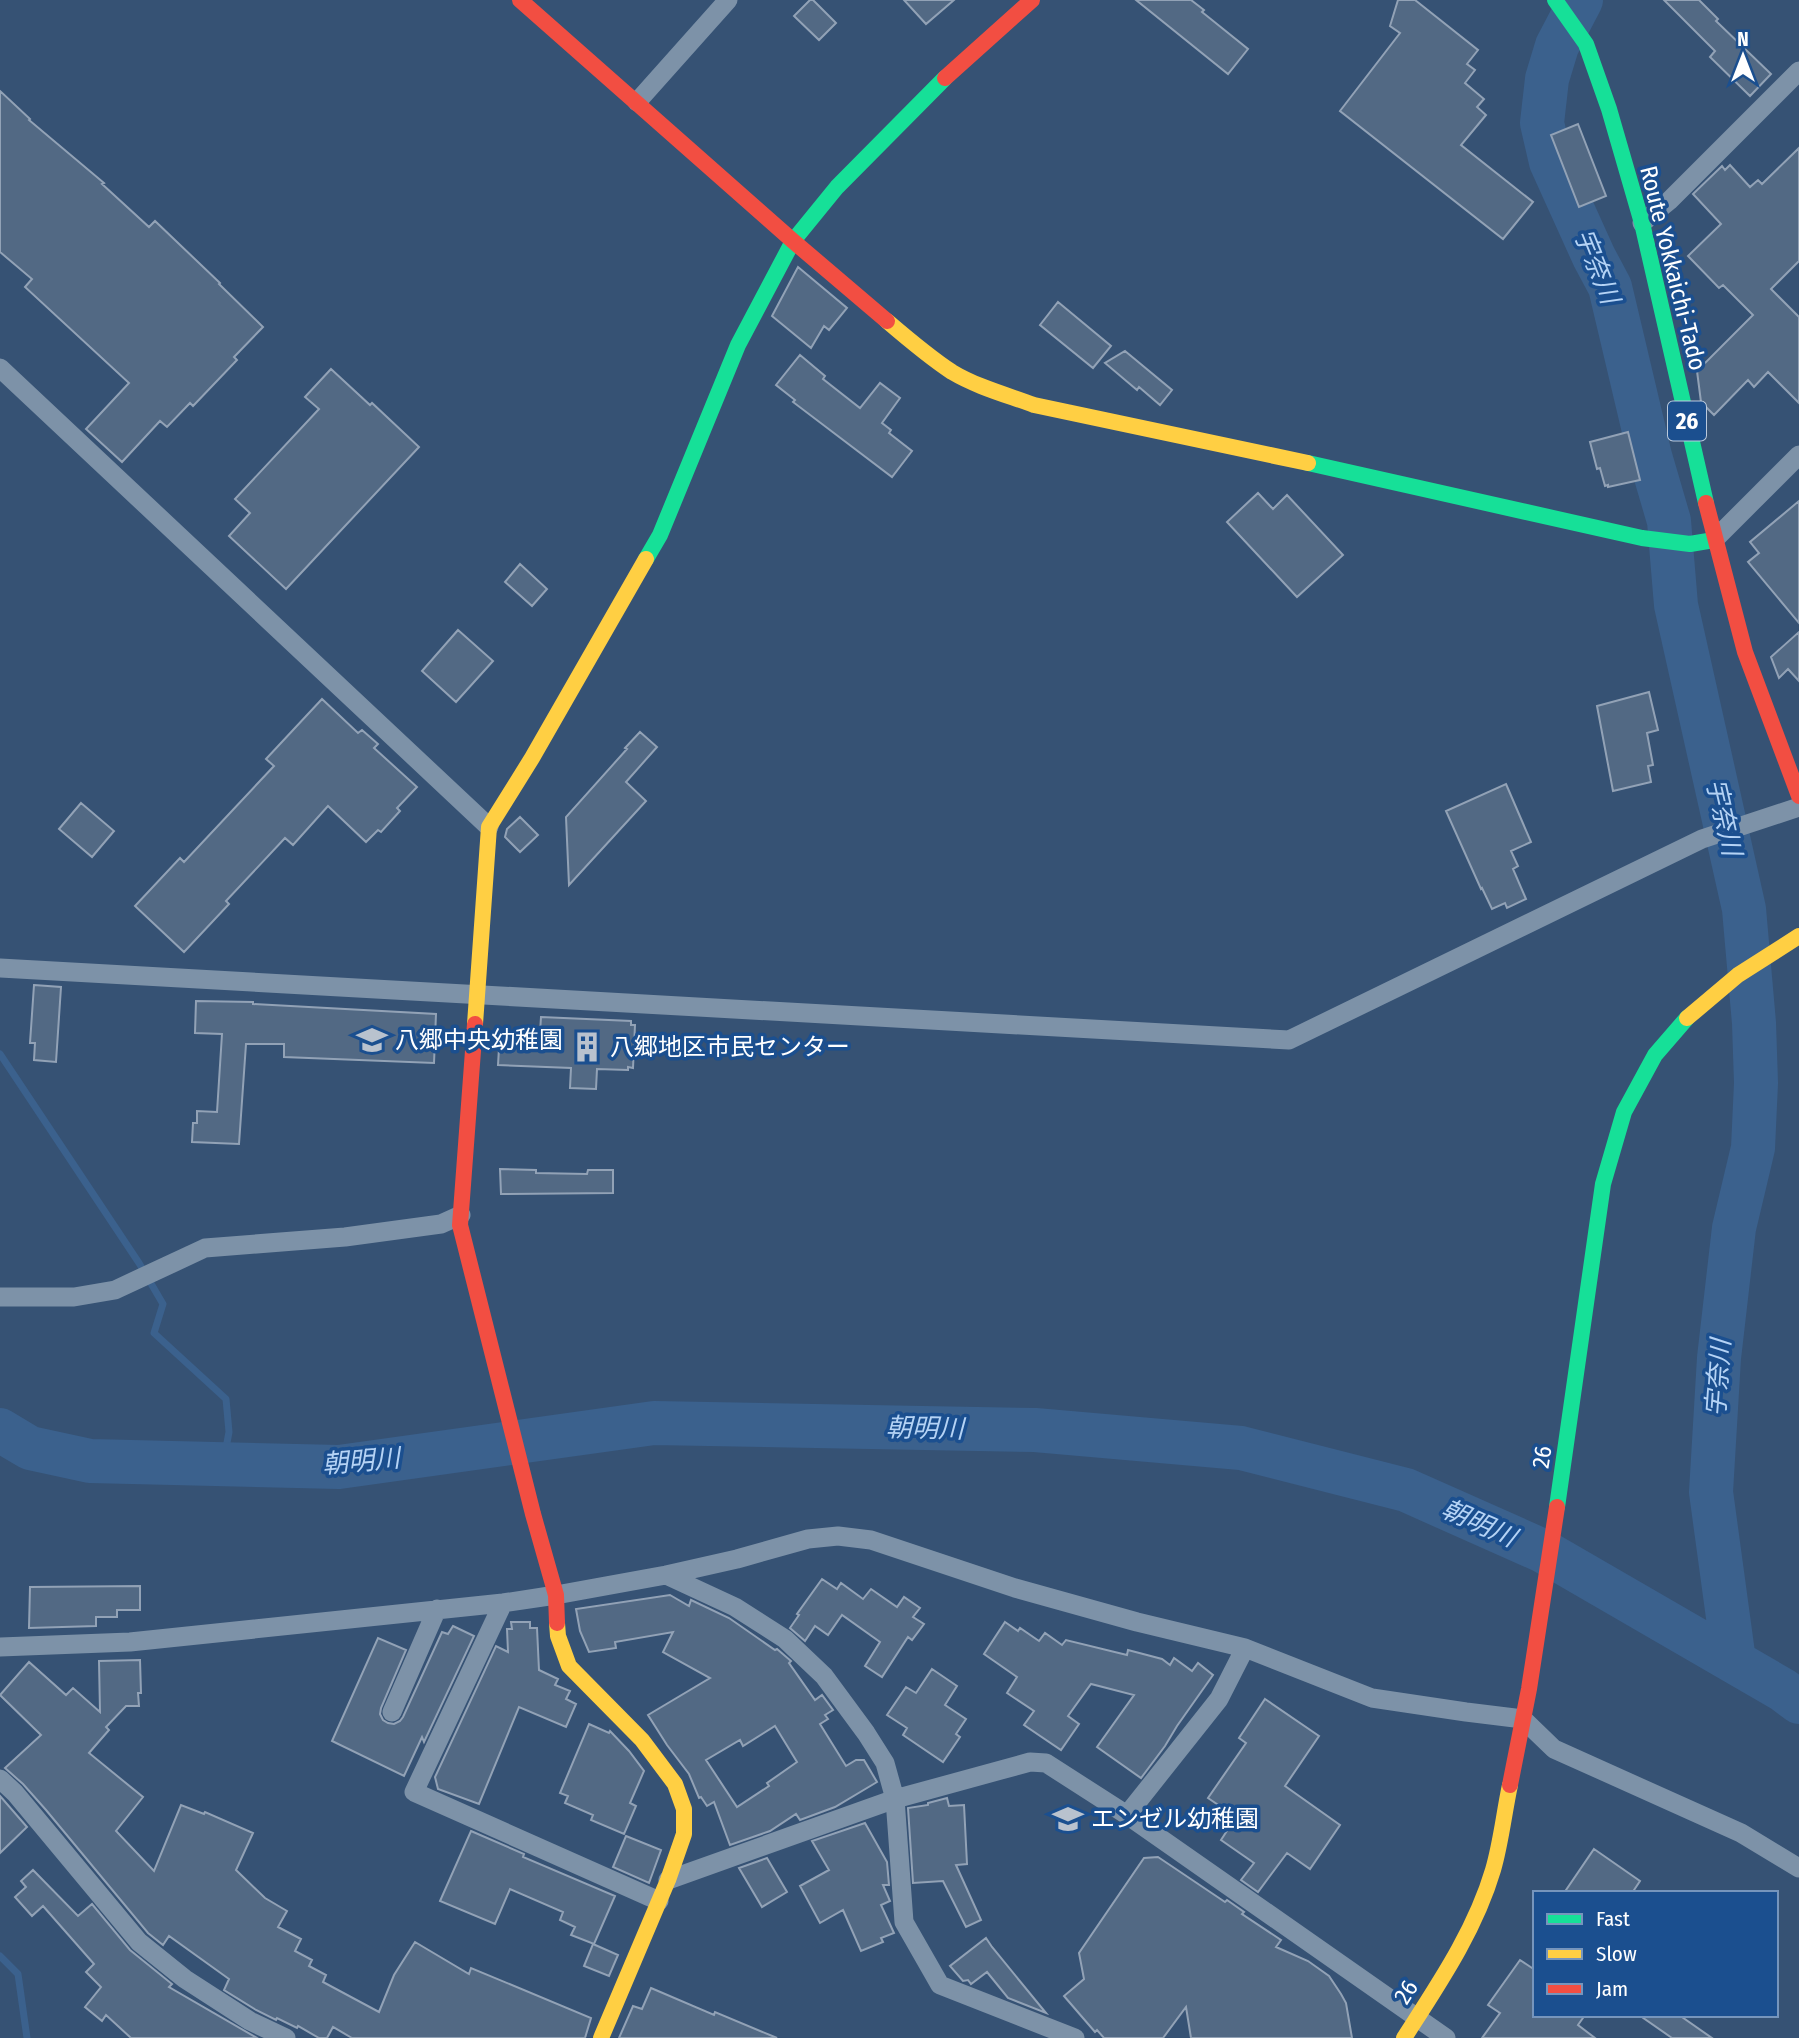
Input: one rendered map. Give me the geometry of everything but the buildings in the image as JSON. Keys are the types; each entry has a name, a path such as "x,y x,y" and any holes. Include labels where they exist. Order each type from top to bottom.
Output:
{"street":[{"path":"520,0 793,242 913,344 954,373 1034,405 1642,538 1690,544 1714,540 1799,455"},
{"path":"637,103 728,0"},
{"path":"601,2038 668,1880 684,1834 684,1809 675,1784 642,1740 569,1666 558,1636 556,1595 533,1514 461,1220 489,827 532,758 660,535 738,345 793,242 837,187 947,76 1032,0"},
{"name":"Route Yokkaichi-Tado","path":"1559,6 1586,44 1609,109 1642,223 1714,540 1745,652 1799,796"},
{"path":"1642,223 1670,201 1799,71"},
{"path":"0,368 489,827"},
{"path":"0,968 1289,1040 1702,839 1799,807"},
{"name":"26","path":"1404,2038 1471,1927 1493,1870 1529,1689 1603,1184 1624,1112 1655,1055 1690,1014 1738,975 1799,936"},
{"path":"0,1297 74,1297 115,1290 205,1248 345,1237 461,1220"},
{"path":"0,1647 130,1642 503,1603 666,1575 808,1539 838,1536 871,1540 1015,1588 1137,1622 1245,1648 1372,1698 1523,1719 1554,1749 1741,1833 1799,1868"},
{"path":"666,1575 735,1607 785,1639 824,1676 885,1763 895,1799 904,1922 940,1985 1075,2038"},
{"path":"503,1603 414,1792 659,1901"},
{"path":"392,1712 437,1609"},
{"path":"1127,1815 1219,1699 1245,1648"},
{"path":"668,1880 895,1799 1030,1762 1046,1763 1127,1815 1446,2038"},
{"path":"0,1779 15,1793 139,1942 185,1979 250,2021 286,2038"}],"waterway":[{"name":"宇奈川","path":"1581,0 1557,46 1547,79 1542,123 1551,162 1610,287 1650,456 1669,521 1676,605 1744,909 1754,1023 1756,1083 1753,1148 1734,1228 1719,1358 1711,1492 1734,1661"},
{"path":"0,1054 139,1263 163,1304 154,1333 226,1399 229,1432 223,1464"},
{"name":"朝明川","path":"0,1430 30,1448 90,1461 339,1467 654,1423 1035,1430 1241,1448 1406,1490 1543,1551 1783,1690 1799,1702"},
{"path":"0,1956 18,1974 27,2038"}],"traffic: fast":[{"path":"1555,0 1586,44 1609,109 1642,223 1706,503"},
{"path":"646,559 660,535 738,345 793,241 837,187 945,78"},
{"path":"1308,463 1642,538 1690,544 1714,540"},
{"path":"1557,1507 1603,1184 1624,1112 1655,1055 1687,1018"}],"traffic: slow":[{"path":"887,321 952,372 1034,405 1308,463"},
{"path":"475,1024 489,827 532,758 646,559"},
{"path":"1687,1018 1738,975 1799,936"},
{"path":"557,1623 558,1636 569,1666 642,1740 675,1784 684,1809 684,1834 668,1880 601,2038"},
{"path":"1404,2038 1430,1998 1476,1915 1496,1860 1510,1785"}],"traffic: jam":[{"path":"520,0 887,321"},
{"path":"945,78 1032,0"},
{"path":"1706,503 1745,652 1799,796"},
{"path":"475,1024 460,1225 556,1595 557,1623"},
{"path":"1510,1785 1529,1689 1557,1507"}],"place":[{"name":"八郷中央幼稚園","path":"372,1040"},
{"name":"八郷地区市民センター","path":"587,1047"},
{"name":"エンゼル幼稚園","path":"1068,1819"}]}
